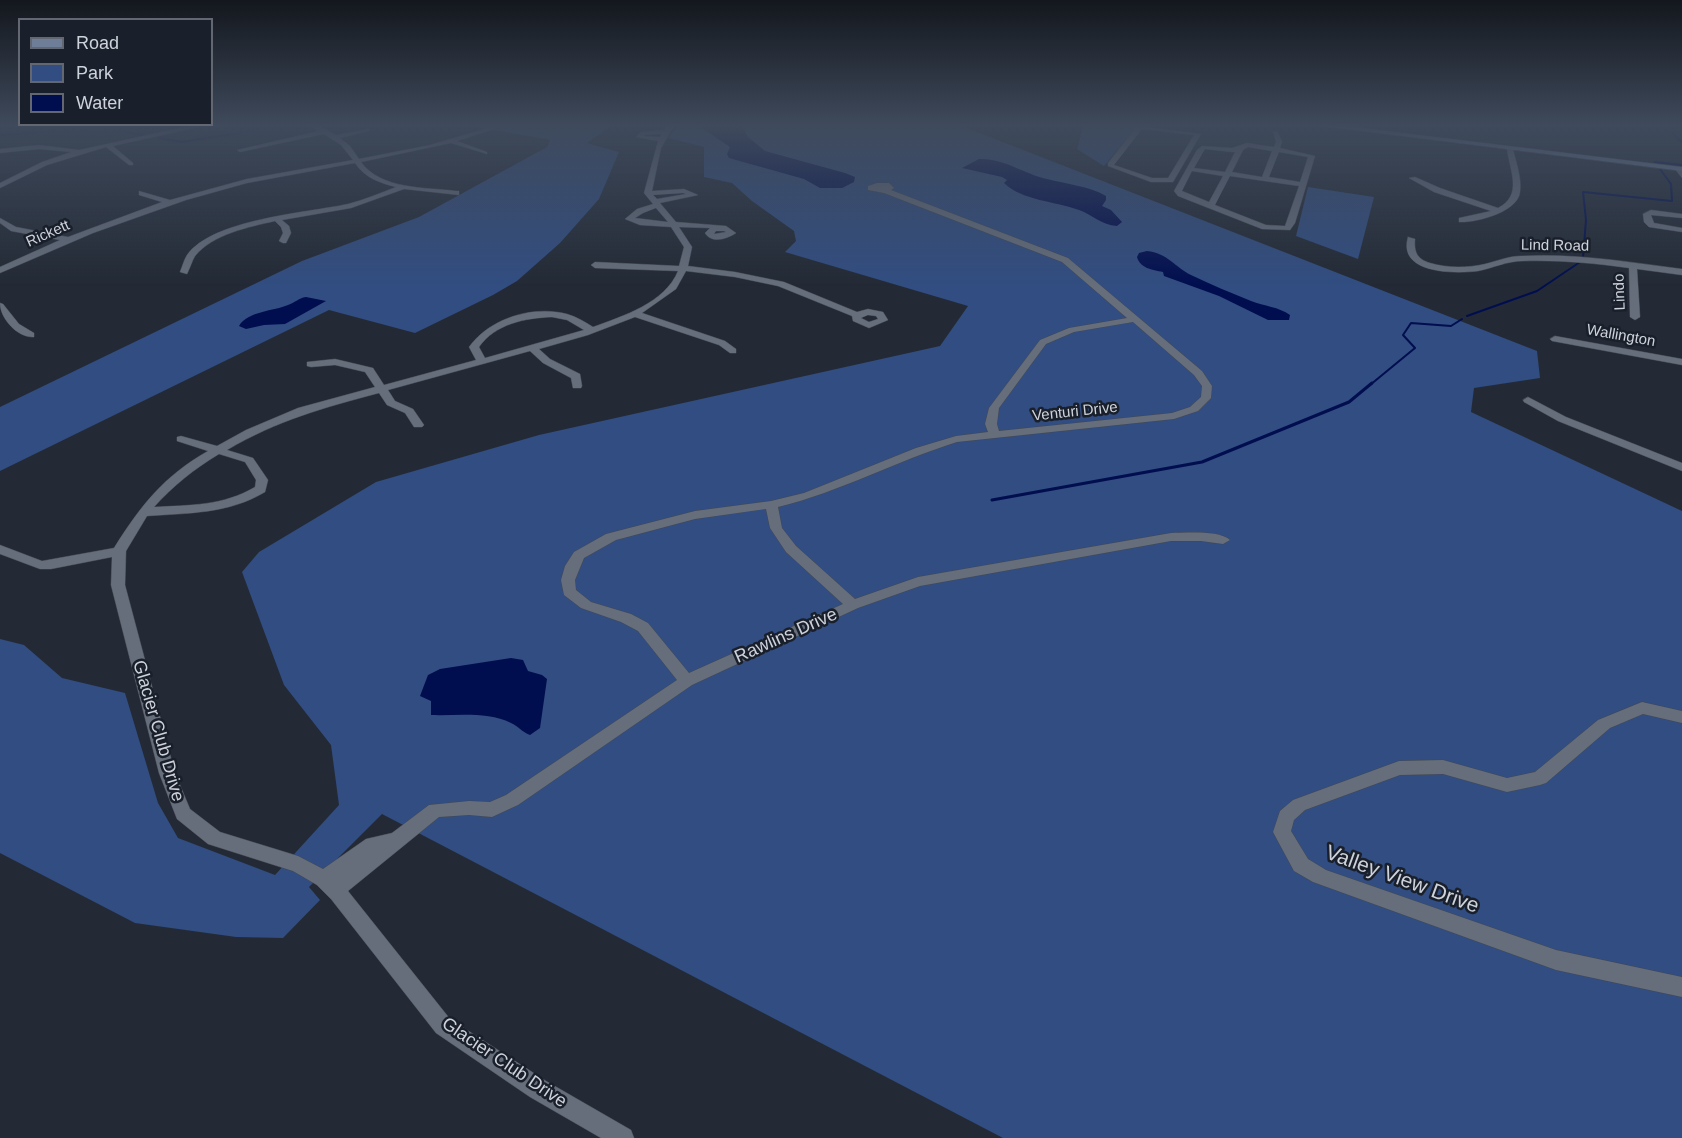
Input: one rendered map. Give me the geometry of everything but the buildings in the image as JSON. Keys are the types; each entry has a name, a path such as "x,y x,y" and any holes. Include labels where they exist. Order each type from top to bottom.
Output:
{"street":[{"name":"Rickett","path":"0,270 68,240 168,202 257,179"},
{"path":"382,179 405,186 456,193"},
{"path":"657,179 653,201 630,219 662,226 698,224 718,228"},
{"path":"1148,179 1171,179"},
{"path":"1184,179 1178,190 1181,194 1265,227 1282,229 1291,223 1305,179"},
{"path":"1211,206 1225,179"},
{"path":"1266,179 1303,184"},
{"path":"1415,179 1437,190 1496,210"},
{"path":"1462,220 1496,210 1515,200 1517,190 1515,179"},
{"path":"184,272 185,263 192,252 206,242 237,229 350,205 405,186"},
{"name":"Venturi Drive","path":"687,681 643,627 626,618 586,605 569,592 568,580 572,566 579,555 611,537 695,515 771,505 835,486 939,444 994,435 1174,416 1200,404 1207,392 1204,380 1065,260 885,191"},
{"path":"142,193 168,202"},
{"path":"653,201 674,225 688,247 683,269"},
{"path":"1682,216 1651,212 1647,214 1648,222 1652,225 1682,230"},
{"path":"278,220 285,226 287,233 283,241"},
{"path":"0,221 27,233 68,240"},
{"name":"Lind Road","path":"1411,239 1410,252 1413,258 1422,263 1447,268 1484,267 1502,260 1520,258 1600,261 1682,272"},
{"path":"595,264 712,270 779,283 857,315"},
{"name":"Lindo","path":"1632,265 1635,317"},
{"name":"Glacier Club Drive","path":"623,1138 538,1089 443,1026 330,885 298,864 214,838 183,814 167,773 118,585 119,551 143,512 164,488 194,464 250,432 302,410 592,330 657,300 675,286 683,269"},
{"path":"0,306 16,326 31,335"},
{"path":"633,312 723,343 733,351"},
{"path":"482,360 474,347 478,339 524,316 561,315 592,330"},
{"path":"994,435 991,424 994,408 1043,342 1072,330 1135,319"},
{"name":"Wallington","path":"1555,339 1682,362"},
{"path":"532,347 539,357 576,376 577,386"},
{"path":"311,364 335,362 369,370 391,403 409,411 418,425"},
{"path":"1528,400 1562,419 1682,467"},
{"path":"143,512 231,505 248,498 261,489 262,480 249,460 181,439"},
{"path":"771,505 776,528 791,549 853,606"},
{"name":"Rawlins Drive","path":"330,885 435,810 469,808 492,810 512,800 687,681 853,606 918,582 1074,554 1171,537 1223,540"},
{"path":"0,549 40,565 51,565 119,551"},
{"name":"Valley View Drive","path":"1682,717 1642,708 1604,724 1540,778 1507,785 1443,767 1399,768 1299,805 1286,816 1282,832 1301,865 1320,876 1556,960 1682,987"}],"green space":[{"path":"488,179 607,179 599,199 560,243 517,281 415,333 329,310 0,471 0,407 302,261 419,217"},
{"path":"714,179 1098,179 1537,351 1540,378 1474,388 1471,412 1682,511 1682,1138 1003,1138 382,814 309,887 320,900 283,938 236,937 135,923 0,853 0,639 24,645 62,678 125,693 158,803 178,838 275,875 339,805 331,745 284,685 242,572 259,552 376,482 539,435 940,346 968,306 785,252 796,241 794,231 752,201 732,183"},
{"path":"1308,187 1374,197 1358,259 1296,236"}],"water":[{"path":"804,179 855,179 854,182 842,188 820,188"},
{"path":"1047,179 1099,193 1106,196 1102,206 1111,210 1122,222 1117,226 1106,224 1079,210 1020,194 1004,183 1007,180"},
{"path":"1147,251 1160,254 1185,272 1213,285 1251,301 1286,312 1290,315 1289,320 1268,320 1219,296 1164,276 1163,272 1147,268 1137,257 1139,253"},
{"path":"306,297 326,301 285,324 246,329 239,326 248,317"},
{"path":"511,658 523,660 528,671 547,679 540,728 530,735 502,719 471,715 431,715 431,701 420,696 428,675 440,669"}],"waterway":[{"path":"1583,258 1586,220 1583,192 1672,201 1671,184 1667,179"},
{"path":"1467,316 1537,291 1580,262"},
{"path":"1370,385 1415,348 1403,335 1411,323 1451,326 1462,319"},
{"path":"992,500 1202,462 1349,402 1372,383"}]}
